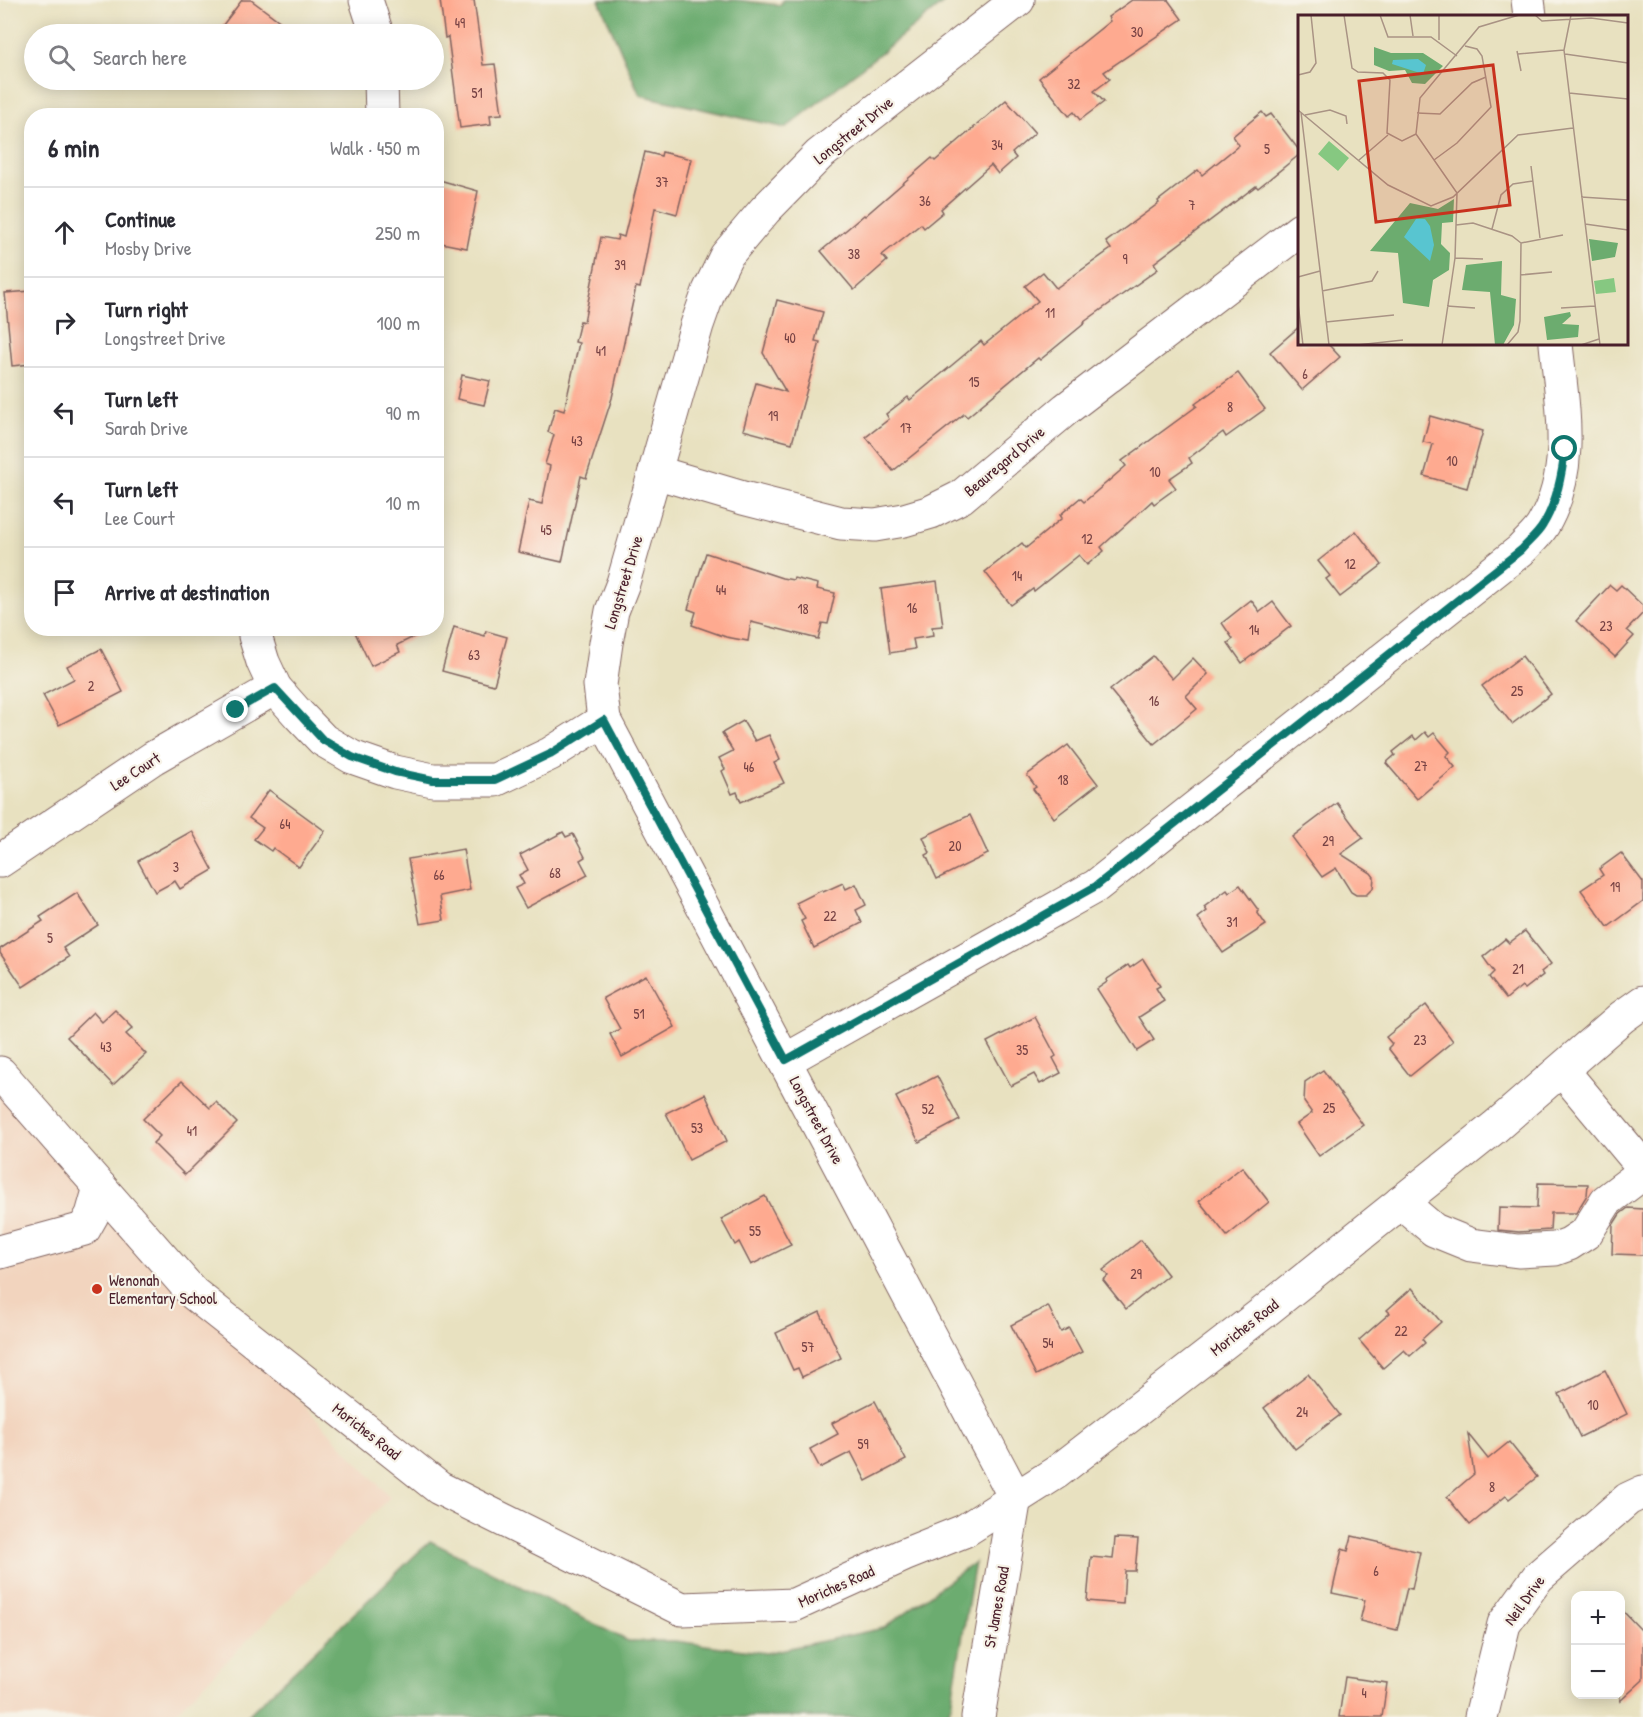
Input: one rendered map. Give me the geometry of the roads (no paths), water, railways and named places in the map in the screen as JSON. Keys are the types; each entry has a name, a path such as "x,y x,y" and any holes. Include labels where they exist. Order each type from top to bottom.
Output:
{"street":[{"path":"366,0 374,24"},
{"name":"Longstreet Drive","path":"1015,1497 786,1060 604,720 600,685 612,611 623,583 697,325 709,291 726,256 765,210 819,155 1018,0"},
{"path":"1528,0 1530,15"},
{"path":"381,90 382,108"},
{"name":"Beauregard Drive","path":"655,472 743,498 841,523 875,525 931,512 962,497 1076,401 1298,231"},
{"path":"786,1060 1096,886 1521,550 1542,527 1554,502 1562,474 1565,439 1556,345"},
{"path":"255,636 263,662 275,688 323,740 352,757 395,772 433,780 495,780 550,754 604,720"},
{"name":"Lee Court","path":"0,861 153,758 275,688"},
{"name":"Moriches Road","path":"0,1073 193,1293 439,1488 682,1609 794,1605 904,1555 964,1531 1066,1464 1264,1312 1495,1127 1622,1017 1643,1002"},
{"path":"1562,1070 1643,1167"},
{"path":"1401,1202 1434,1230 1472,1245 1518,1251 1547,1250 1569,1244 1586,1233 1606,1201 1643,1173"},
{"path":"0,1252 84,1229 92,1215 100,1187"},
{"name":"Neil Drive","path":"1481,1717 1504,1624 1538,1577 1628,1499 1643,1492"},
{"name":"St James Road","path":"978,1717 1015,1497"}],"place":[{"name":"Wenonah Elementary School","path":"97,1289"}]}
